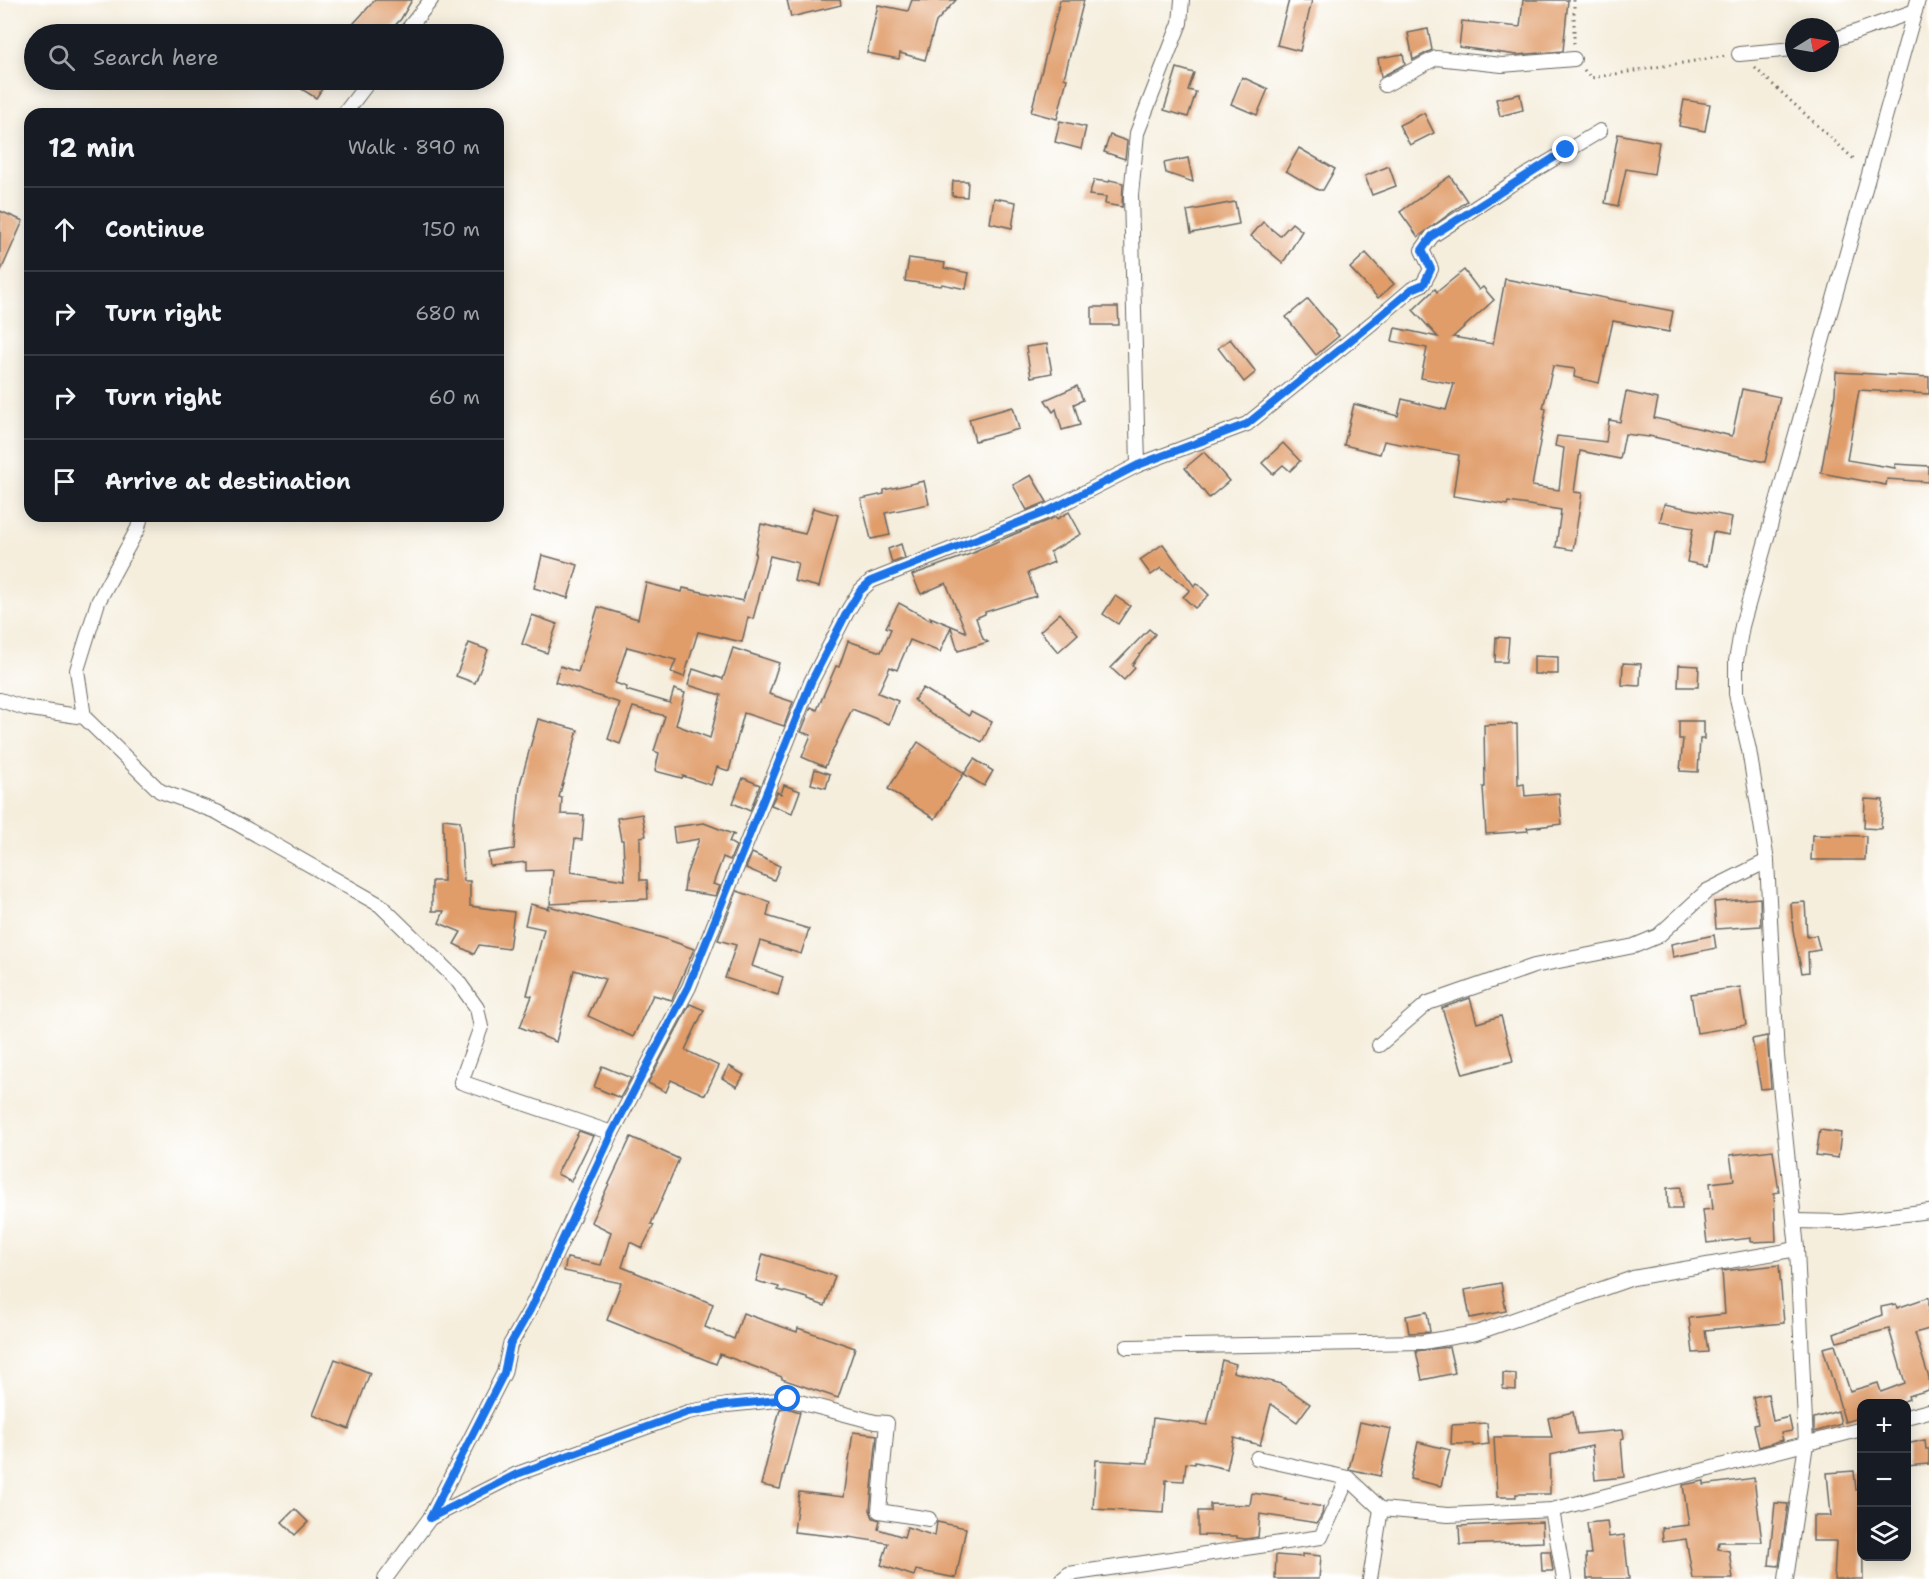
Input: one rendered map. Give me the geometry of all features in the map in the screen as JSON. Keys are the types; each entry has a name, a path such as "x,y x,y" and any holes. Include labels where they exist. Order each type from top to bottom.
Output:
{"street":[{"path":"412,24 431,0"},
{"path":"1138,465 1131,195 1137,133 1180,23 1182,0"},
{"path":"1839,37 1917,6"},
{"path":"1786,1579 1806,1444 1797,1249 1777,1056 1767,861 1749,750 1736,694 1736,661 1742,626 1917,6"},
{"path":"1739,54 1785,50"},
{"path":"1385,85 1436,58 1502,65 1574,59"},
{"path":"349,108 362,90"},
{"path":"385,1579 430,1518 504,1373 510,1345 530,1310 612,1133 688,987 811,682 860,591 871,581 1048,511 1138,465 1247,424 1412,289 1424,284 1431,269 1422,250 1432,236 1510,185 1600,131"},
{"path":"84,717 77,670 98,602 140,522"},
{"path":"0,700 25,708 84,717 159,790 217,812 380,905 458,980 477,1008 481,1028 460,1082 612,1133"},
{"path":"1379,1045 1428,1003 1534,966 1634,946 1658,936 1707,891 1767,861"},
{"path":"1795,1221 1842,1222 1929,1211"},
{"path":"1127,1347 1423,1342 1476,1333 1633,1278 1797,1249"},
{"path":"430,1518 517,1474 688,1412 727,1405 788,1399 875,1422 887,1423 879,1511 929,1519"},
{"path":"1911,1416 1929,1411"},
{"path":"1257,1458 1348,1478 1381,1509 1448,1515 1552,1510 1857,1430"},
{"path":"1063,1579 1069,1574 1321,1537 1348,1478"},
{"path":"1370,1579 1381,1509"},
{"path":"1552,1510 1564,1579"}],"path":[{"path":"1574,0 1574,59 1591,78 1739,54 1870,174"}],"building":[{"path":"375,0 412,0 396,24 353,24"},
{"path":"787,0 840,0 841,5 791,17"},
{"path":"912,0 956,0 936,22 925,60 900,53 899,59 867,53 878,5 908,11"},
{"path":"1060,0 1084,0 1064,78 1067,79 1057,119 1031,112"},
{"path":"1289,0 1312,0 1300,51 1277,45"},
{"path":"1523,0 1568,0 1563,51 1517,55 1459,47 1462,21 1520,27"},
{"path":"1428,29 1432,50 1413,60 1408,33"},
{"path":"1403,54 1405,64 1381,77 1378,58"},
{"path":"1177,68 1194,73 1188,90 1196,92 1188,117 1164,110"},
{"path":"1242,77 1268,89 1257,115 1231,104"},
{"path":"303,90 321,90 316,98"},
{"path":"1520,94 1523,110 1500,116 1496,99"},
{"path":"1684,100 1710,104 1705,131 1679,126"},
{"path":"1424,113 1434,133 1410,145 1399,125"},
{"path":"1060,121 1086,127 1081,149 1055,142"},
{"path":"1618,134 1659,142 1654,174 1626,169 1618,206 1605,203"},
{"path":"1110,135 1127,141 1125,159 1104,152"},
{"path":"1299,148 1335,169 1323,190 1318,190 1286,171"},
{"path":"1188,158 1193,182 1166,173 1164,163"},
{"path":"1389,166 1396,186 1372,195 1365,176"},
{"path":"1450,176 1467,201 1418,237 1400,212"},
{"path":"1094,180 1123,183 1122,207 1105,204 1106,197 1089,195"},
{"path":"953,181 968,181 967,197 952,196"},
{"path":"994,198 1016,202 1012,228 990,223"},
{"path":"1235,202 1239,224 1191,233 1187,211"},
{"path":"0,211 23,221 0,273"},
{"path":"1263,222 1280,236 1292,223 1302,231 1283,263 1251,236"},
{"path":"1366,253 1394,284 1378,298 1350,268"},
{"path":"909,258 945,263 944,268 969,273 966,289 942,284 941,286 905,281"},
{"path":"1464,270 1479,290 1483,287 1494,300 1453,337 1493,344 1505,279 1673,311 1669,332 1613,321 1599,383 1574,377 1575,369 1553,366 1543,408 1546,409 1532,486 1559,490 1564,448 1555,446 1557,436 1606,442 1609,420 1620,422 1626,392 1658,399 1654,418 1732,436 1742,389 1780,397 1765,462 1649,436 1625,434 1620,459 1580,451 1574,492 1582,493 1573,550 1556,547 1561,510 1508,502 1507,505 1453,496 1459,455 1384,441 1380,454 1344,445 1354,404 1398,416 1402,399 1446,410 1454,384 1421,378 1427,348 1392,341 1395,328 1438,337 1413,310 1435,289 1437,292"},
{"path":"1308,299 1339,336 1316,355 1286,317"},
{"path":"1092,307 1118,307 1119,325 1092,325"},
{"path":"1230,339 1256,372 1244,382 1218,348"},
{"path":"1047,344 1052,373 1031,377 1026,347"},
{"path":"1836,372 1929,377 1929,394 1859,390 1847,460 1895,468 1895,464 1929,466 1929,482 1887,479 1886,485 1821,473 1835,394"},
{"path":"1077,386 1083,400 1074,404 1080,425 1062,430 1056,409 1053,412 1045,400"},
{"path":"1013,407 1019,429 975,441 969,419"},
{"path":"1283,443 1300,461 1290,471 1283,465 1273,474 1262,463"},
{"path":"1204,452 1229,481 1209,498 1185,468"},
{"path":"1031,475 1047,502 1027,510 1013,485"},
{"path":"924,481 929,504 885,513 890,535 871,539 861,499 884,494 884,490"},
{"path":"1664,504 1732,517 1729,535 1713,532 1707,566 1687,562 1693,528 1660,522"},
{"path":"813,508 838,515 819,587 794,581 798,563 770,556 753,619 748,617 742,642 698,632 684,677 671,672 676,660 627,647 615,683 627,687 626,690 670,703 674,689 685,693 676,725 710,738 721,695 688,685 693,669 723,679 733,648 779,663 769,694 793,702 784,726 744,713 729,771 717,767 711,785 683,776 682,778 655,771 659,753 654,751 665,716 633,707 620,744 608,739 620,703 555,682 560,666 578,672 598,607 638,619 646,583 682,592 683,588 743,601 761,524 805,534"},
{"path":"1069,512 1081,534 1050,552 1054,562 1028,573 1036,596 985,612 976,618 983,639 988,642 958,651 951,627 940,652 910,640 897,670 890,667 878,693 898,701 889,724 852,709 825,767 802,757 811,735 801,732 811,707 817,710 836,666 839,667 848,641 881,652 891,629 886,627 899,603 932,621 930,617 966,632 946,583 921,594 912,575 976,552"},
{"path":"901,544 905,558 892,563 888,549"},
{"path":"1163,544 1194,586 1197,583 1209,595 1195,608 1183,597 1190,590 1161,568 1151,575 1140,560"},
{"path":"542,555 578,565 568,598 534,588"},
{"path":"1115,596 1130,606 1118,624 1103,614"},
{"path":"1060,613 1078,634 1058,652 1040,631"},
{"path":"532,615 557,624 547,653 522,644"},
{"path":"1149,629 1155,634 1132,665 1135,668 1124,680 1111,668"},
{"path":"1496,637 1509,638 1507,662 1495,662"},
{"path":"469,643 488,650 475,683 456,676"},
{"path":"1534,656 1558,657 1558,674 1534,674"},
{"path":"1623,663 1641,664 1640,686 1622,685"},
{"path":"1679,665 1699,666 1698,687 1678,687"},
{"path":"923,688 969,716 971,711 992,722 982,742 932,715 914,700"},
{"path":"538,719 578,730 559,797 562,798 561,814 584,815 582,840 575,839 571,872 625,880 623,840 621,840 617,818 642,814 646,836 640,837 640,880 647,880 648,899 550,904 553,870 526,871 526,862 490,866 488,853 514,849 520,784"},
{"path":"1679,721 1704,721 1704,739 1700,739 1698,772 1680,771 1683,739 1679,739"},
{"path":"1517,724 1518,785 1524,784 1525,796 1559,793 1562,824 1527,828 1528,831 1486,834 1483,787 1485,787 1484,725"},
{"path":"918,742 964,773 935,819 888,789"},
{"path":"974,759 993,771 984,786 964,774"},
{"path":"815,769 830,774 826,788 811,784"},
{"path":"743,778 760,785 750,811 733,803"},
{"path":"784,785 800,791 792,813 771,805 777,792 781,794"},
{"path":"1865,799 1883,800 1881,829 1864,828"},
{"path":"443,819 460,821 464,881 470,881 470,906 514,912 509,949 479,945 474,954 454,944 461,932 439,923 444,911 432,911 432,881 444,881"},
{"path":"704,823 735,835 732,835 729,842 736,846 730,860 723,857 713,884 720,886 716,896 684,891 686,875 699,839 675,843 673,827"},
{"path":"1812,835 1866,836 1865,860 1811,860"},
{"path":"752,853 780,866 774,880 746,868"},
{"path":"737,891 770,902 767,916 809,929 801,954 760,941 752,966 783,977 778,995 725,978 736,945 718,940"},
{"path":"1760,898 1761,926 1716,929 1714,902"},
{"path":"1805,902 1807,937 1816,935 1820,950 1808,952 1809,972 1802,973 1793,931 1791,903"},
{"path":"530,904 549,909 549,906 694,949 672,1000 653,995 633,1037 588,1016 605,979 574,970 556,1042 520,1027 532,996 527,995 544,929 525,925"},
{"path":"1714,935 1716,948 1673,957 1671,944"},
{"path":"1740,987 1746,1025 1697,1033 1691,994"},
{"path":"1470,998 1477,1023 1501,1016 1513,1061 1463,1074 1442,1008"},
{"path":"690,1004 704,1010 685,1050 719,1066 705,1095 671,1080 666,1092 648,1083"},
{"path":"1767,1036 1771,1088 1761,1089 1752,1039"},
{"path":"602,1066 631,1078 620,1098 594,1087"},
{"path":"729,1066 744,1075 737,1087 722,1078"},
{"path":"1820,1130 1841,1133 1838,1158 1816,1155"},
{"path":"579,1131 593,1136 571,1181 557,1174"},
{"path":"631,1137 679,1159 651,1224 654,1225 642,1248 630,1242 622,1267 713,1304 705,1327 734,1339 743,1313 797,1332 798,1328 855,1348 838,1398 720,1354 716,1364 607,1320 621,1283 564,1271 567,1258 601,1265 611,1232 591,1222"},
{"path":"1773,1150 1779,1192 1774,1193 1776,1241 1751,1242 1751,1238 1707,1243 1703,1210 1713,1209 1710,1183 1734,1180 1730,1155"},
{"path":"1681,1187 1682,1209 1668,1209 1667,1188"},
{"path":"763,1254 835,1276 825,1306 808,1300 808,1298 778,1290 779,1287 756,1281"},
{"path":"1779,1265 1784,1323 1705,1330 1708,1352 1693,1353 1689,1318 1725,1314 1722,1271"},
{"path":"1501,1283 1506,1311 1470,1318 1465,1290"},
{"path":"1929,1297 1929,1329 1915,1333 1929,1378 1929,1390 1908,1396 1909,1399 1857,1399 1857,1418 1845,1422 1823,1348 1835,1345 1850,1391 1878,1383 1881,1392 1905,1383 1889,1329 1837,1342 1834,1334 1882,1315 1881,1307 1896,1304 1897,1308"},
{"path":"1427,1312 1430,1332 1409,1333 1406,1316"},
{"path":"1449,1347 1455,1373 1422,1380 1416,1351"},
{"path":"335,1359 370,1373 349,1429 313,1415"},
{"path":"1222,1360 1236,1364 1233,1372 1281,1384 1310,1404 1297,1422 1271,1404 1260,1445 1234,1438 1227,1469 1195,1462 1195,1464 1186,1463 1184,1481 1166,1480 1164,1513 1093,1509 1096,1460 1148,1463 1153,1418 1207,1425"},
{"path":"1503,1373 1516,1374 1516,1390 1503,1389"},
{"path":"1768,1394 1773,1421 1789,1417 1792,1431 1781,1433 1783,1440 1759,1447 1754,1425 1758,1424 1753,1397"},
{"path":"787,1408 800,1412 780,1489 761,1485 780,1409"},
{"path":"1838,1411 1841,1424 1814,1432 1814,1418"},
{"path":"1573,1412 1577,1434 1623,1430 1624,1438 1621,1439 1624,1477 1595,1480 1592,1446 1550,1455 1550,1494 1516,1494 1516,1497 1497,1497 1494,1437 1552,1437 1548,1418"},
{"path":"1360,1422 1391,1429 1380,1476 1349,1469"},
{"path":"1487,1423 1489,1444 1473,1446 1473,1444 1451,1444 1452,1425"},
{"path":"853,1432 877,1435 870,1510 873,1518 880,1520 878,1529 904,1537 907,1527 935,1536 937,1522 966,1528 956,1578 916,1570 914,1576 881,1565 888,1543 794,1532 799,1492 844,1497"},
{"path":"1925,1440 1926,1449 1929,1449 1929,1464 1911,1466 1911,1443"},
{"path":"1418,1442 1450,1450 1441,1486 1410,1479"},
{"path":"1854,1471 1857,1490 1857,1561 1863,1561 1863,1579 1834,1579 1836,1541 1813,1541 1813,1516 1831,1516 1827,1473"},
{"path":"1754,1478 1762,1542 1719,1542 1718,1549 1729,1551 1733,1579 1693,1579 1686,1539 1663,1542 1662,1528 1689,1525 1683,1485 1704,1481 1704,1485"},
{"path":"1252,1493 1323,1507 1322,1514 1317,1523 1260,1514 1258,1537 1246,1539 1237,1538 1237,1536 1198,1535 1198,1511 1210,1511 1210,1504 1250,1505"},
{"path":"1775,1503 1788,1504 1779,1566 1769,1565"},
{"path":"295,1509 308,1522 295,1535 282,1522"},
{"path":"1607,1521 1609,1537 1624,1535 1629,1579 1587,1579 1586,1554 1591,1554 1587,1523"},
{"path":"1542,1522 1543,1542 1460,1545 1459,1526"},
{"path":"1541,1551 1550,1551 1553,1571 1542,1571"},
{"path":"1302,1554 1321,1556 1319,1579 1275,1579 1276,1555 1302,1557"}],"route":[{"path":"788,1399 727,1405 688,1412 517,1474 430,1518 504,1373 510,1345 530,1310 612,1133 688,987 811,682 860,591 871,581 1048,511 1138,465 1247,424 1412,289 1424,284 1431,269 1422,250 1432,236 1566,150"}]}
